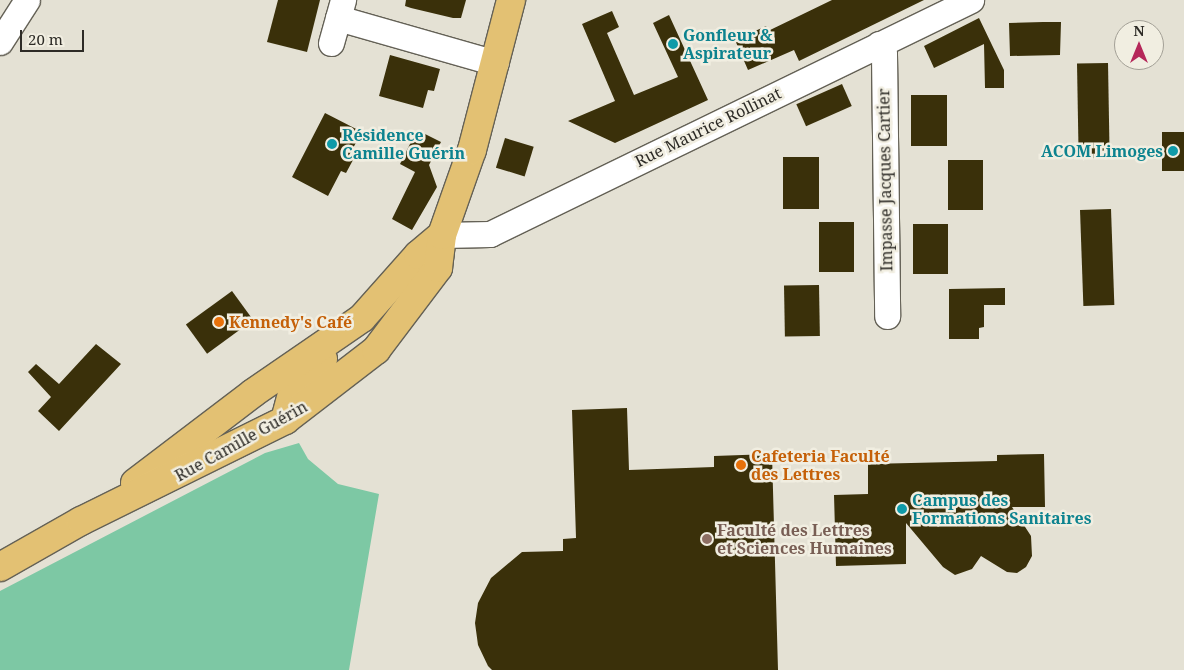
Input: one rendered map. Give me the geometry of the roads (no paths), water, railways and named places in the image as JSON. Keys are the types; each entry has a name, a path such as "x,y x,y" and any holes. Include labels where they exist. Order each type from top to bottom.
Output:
{"main road":[{"name":"Rue Camille Guérin","path":"0,567 81,521 285,420 376,350 438,268 442,236 469,160 511,0"},
{"name":"Rue Camille Guérin","path":"81,521 253,393 354,324 418,255 442,236"},
{"path":"285,420 292,393 311,368 349,339 354,324"}],"street":[{"path":"0,42 27,0"},
{"name":"Rue Maurice Rollinat","path":"442,236 490,234 971,0"},
{"path":"331,43 340,9 496,63"},
{"name":"Impasse Jacques Cartier","path":"879,44 884,54 887,316"}],"place":[{"name":"Gonfleur & Aspirateur","path":"673,44"},
{"name":"Résidence Camille Guérin","path":"332,144"},
{"name":"ACOM Limoges","path":"1173,151"},
{"name":"Kennedy's Café","path":"219,322"},
{"name":"Cafeteria Faculté des Lettres","path":"741,465"},
{"name":"Campus des Formations Sanitaires","path":"902,509"},
{"name":"Faculté des Lettres et Sciences Humaines","path":"707,539"}]}
